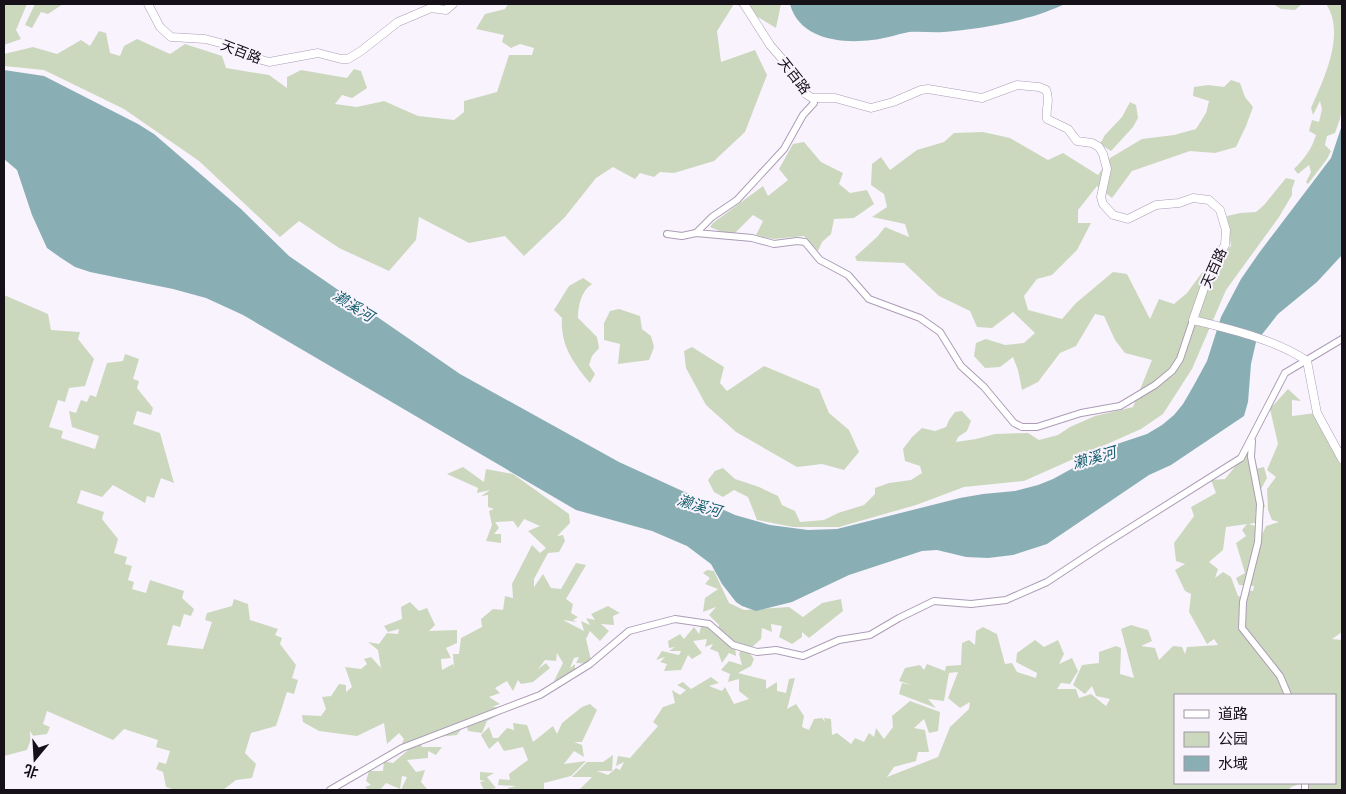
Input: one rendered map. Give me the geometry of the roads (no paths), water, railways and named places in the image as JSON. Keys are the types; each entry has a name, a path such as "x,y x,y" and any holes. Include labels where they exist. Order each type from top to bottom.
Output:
{"main road":[{"name":"天百路","path":"148,4 160,27 171,37 205,39 228,45 248,56 269,62 318,53 340,59 348,59 362,51 398,22 431,8 446,10 453,4"},
{"name":"天百路","path":"744,4 770,45 790,68 806,94 812,98 835,98 871,108 928,89 982,98 1017,85 1040,87 1046,90 1049,97 1045,111 1047,119 1068,128 1077,141 1092,143 1103,154 1107,168 1101,197 1103,204 1113,215 1128,219 1156,205 1179,203 1193,198 1209,200 1220,210 1226,230 1225,245 1210,271 1193,320"},
{"path":"1193,320 1277,345 1295,352 1307,361 1317,413 1342,459"}],"street":[{"path":"696,233 712,217 737,200 784,149 803,115 814,104 812,98"},
{"path":"667,234 682,236 696,233 752,238 774,244 797,241 805,242 820,260 848,274 869,299 920,318 940,332 961,366 984,387 1014,423 1022,427 1037,427 1081,413 1120,406 1155,386 1172,371 1180,359 1193,320"},
{"path":"330,790 402,748 540,695 590,664 629,631 675,619 708,624 733,645 757,652 776,650 803,656 839,640 870,634 934,601 971,604 1006,600 1047,582 1102,545 1241,458 1285,373 1342,339"},
{"path":"1252,439 1251,457 1260,504 1258,542 1243,602 1242,628 1280,676 1288,694"}],"water":[{"path":"790,4 1065,4 1017,21 974,29 944,32 909,32 882,39 847,41 823,37 812,32 802,25 795,16"},
{"name":"濑溪河","path":"4,70 44,76 154,134 241,209 289,256 460,374 619,462 735,515 770,525 808,530 837,529 960,498 1015,491 1053,479 1117,444 1147,434 1162,425 1183,404 1207,361 1221,317 1241,279 1331,158 1342,125 1342,255 1317,282 1278,314 1256,342 1251,364 1248,402 1244,416 1171,465 1149,475 1047,544 1013,555 988,558 966,557 937,550 922,551 849,575 792,602 756,611 736,602 722,584 711,564 687,546 652,531 576,510 243,315 206,298 75,267 47,248 32,215 17,170 4,159"}]}
